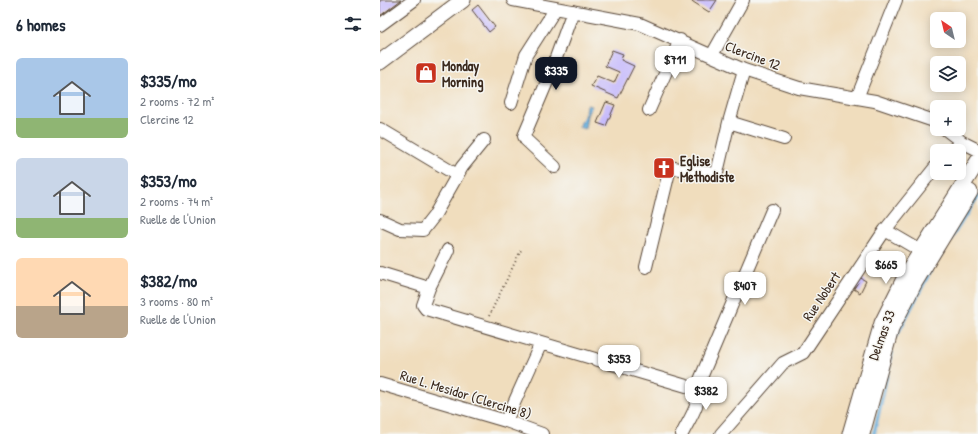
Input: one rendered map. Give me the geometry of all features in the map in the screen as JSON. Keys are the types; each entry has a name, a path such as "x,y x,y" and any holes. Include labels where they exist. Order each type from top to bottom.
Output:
{"main road":[{"path":"380,62 463,0"},
{"name":"Delmas 33","path":"850,434 882,323 921,250 978,161"},
{"name":"Delmas 33","path":"862,434 891,329 915,282 978,180"}],"street":[{"path":"380,25 414,0"},
{"name":"Clercine 12","path":"513,0 640,24 712,54 744,70 800,88 875,101 930,120"},
{"path":"712,54 743,0"},
{"path":"857,98 896,0"},
{"path":"511,103 526,55 556,8"},
{"path":"554,167 526,140 524,136 549,77 573,11"},
{"path":"649,110 680,40"},
{"path":"646,267 670,170 674,168 715,174 717,173 729,122 744,70"},
{"path":"729,122 784,139"},
{"path":"380,129 457,175"},
{"path":"955,136 962,142 978,150"},
{"path":"380,220 400,229 423,230 434,216 457,175 484,140"},
{"name":"Rue Nobert","path":"723,434 782,362 803,353 885,230 930,174"},
{"path":"682,434 698,399 699,392 697,387 772,210"},
{"path":"885,230 921,250"},
{"path":"448,250 428,288 423,304 426,309 693,388 697,387"},
{"path":"380,273 428,288"},
{"path":"506,421 541,343"},
{"name":"Rue L. Mesidor (Clercine 8)","path":"380,384 506,421 542,434"}],"path":[{"path":"484,326 521,250"}],"water":[{"path":"587,105 592,106 587,115 585,129 578,127 585,115"}],"building":[{"path":"380,0 401,0 380,16"},
{"path":"690,0 717,0 709,12"},
{"path":"478,5 495,27 489,32 472,10"},
{"path":"612,50 623,54 621,60 634,66 618,98 591,86 597,76 614,83 619,72 605,66"},
{"path":"606,102 615,105 606,126 597,123"},
{"path":"857,276 866,281 860,293 851,287"}],"waterway":[{"path":"936,262 978,196"},
{"path":"896,337 930,272"},
{"path":"874,434 892,353"}],"place":[{"name":"Monday Morning","path":"426,73"},
{"name":"Eglise Methodiste","path":"664,168"}]}
